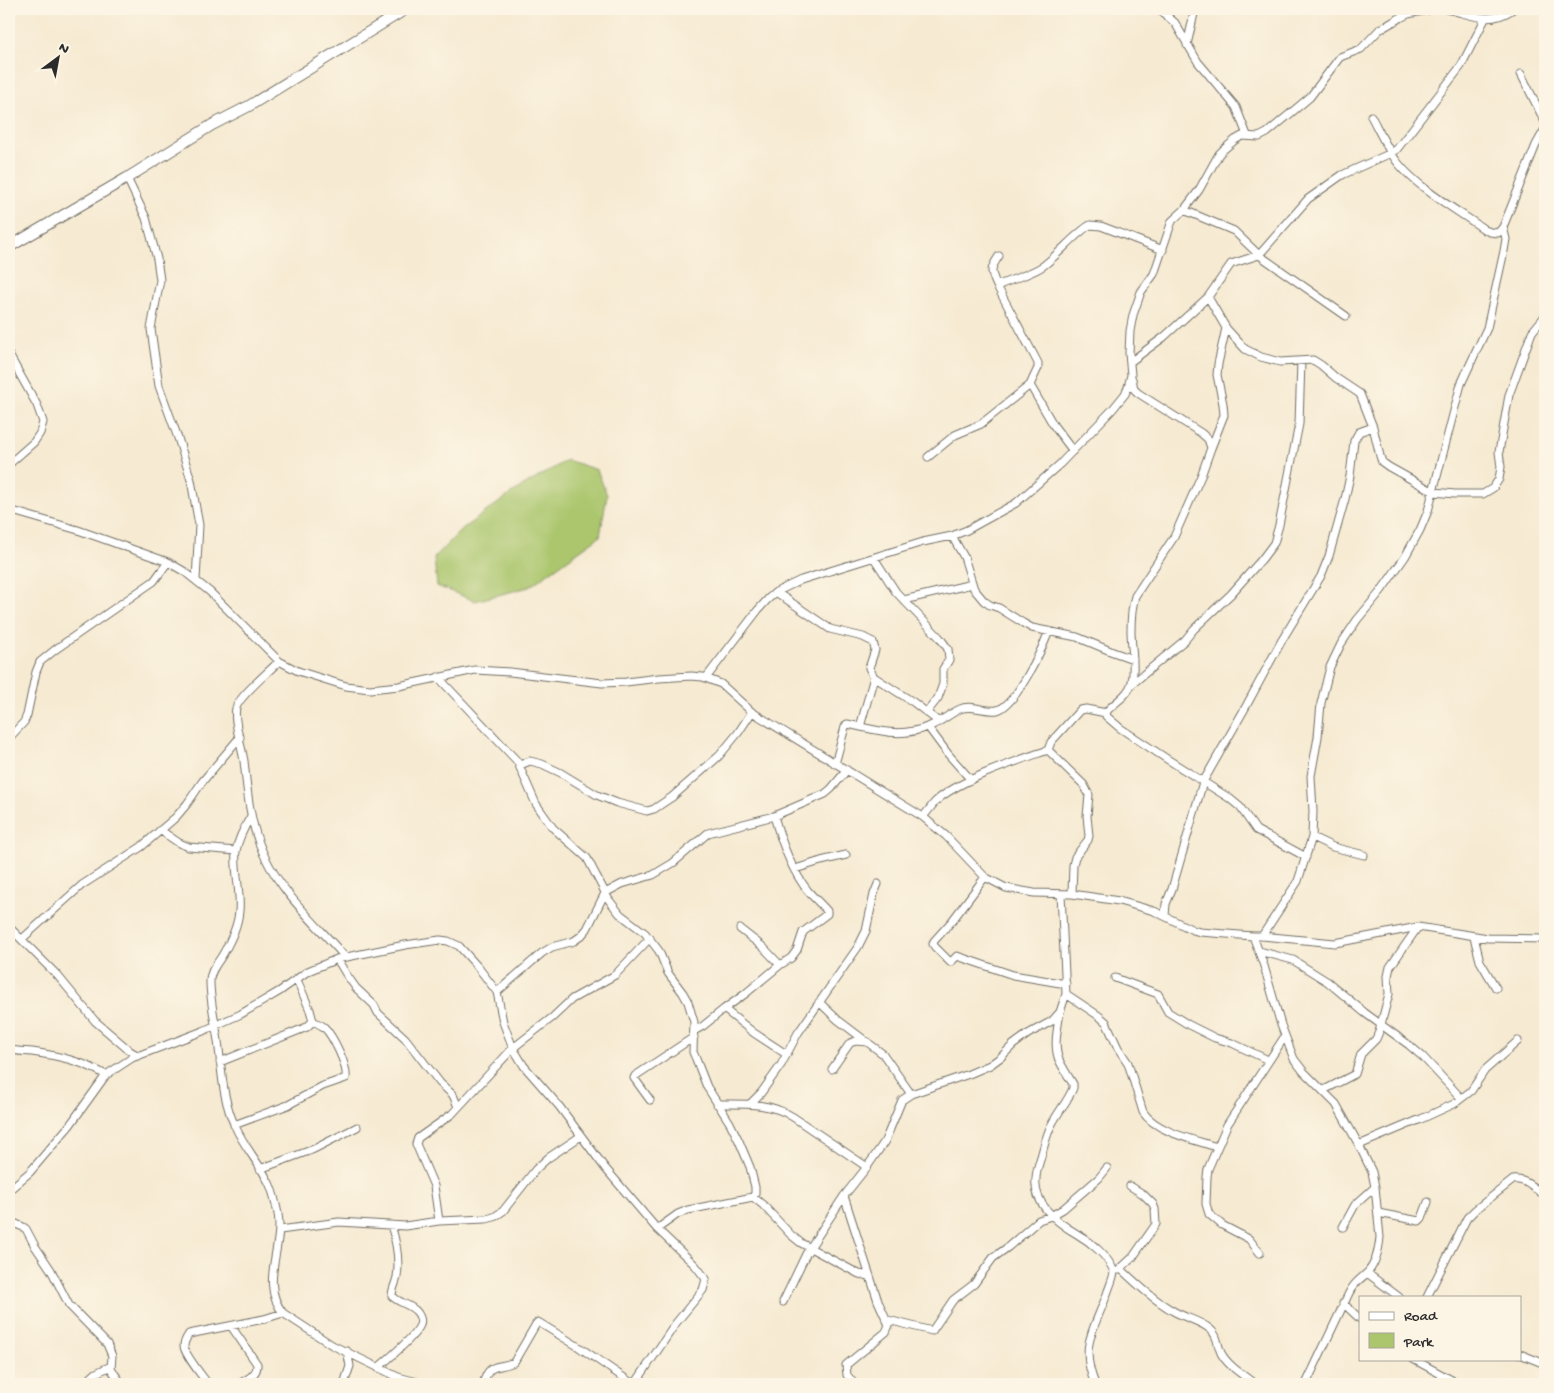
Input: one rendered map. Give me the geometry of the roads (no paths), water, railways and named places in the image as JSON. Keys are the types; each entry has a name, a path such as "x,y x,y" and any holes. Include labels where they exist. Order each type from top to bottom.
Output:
{"main road":[{"path":"9,247 127,178 212,125 249,106 406,9"}],"street":[{"path":"1159,9 1180,28 1187,45 1198,62 1236,107 1246,135"},
{"path":"1187,45 1195,9"},
{"path":"1211,448 1208,439 1201,433 1138,393 1134,389 1131,375 1129,353 1133,315 1141,292 1154,274 1172,221 1184,210 1199,190 1219,154 1235,140 1246,135 1259,137 1267,133 1310,96 1340,57 1361,49 1378,30 1408,14 1432,9"},
{"path":"1446,9 1486,19 1513,9"},
{"path":"1130,362 1164,337 1208,297 1231,264 1259,255 1308,200 1326,185 1349,171 1391,153 1403,143 1461,66 1486,19"},
{"path":"1521,74 1545,122"},
{"path":"1371,116 1399,164 1421,184 1485,230 1497,233 1503,228 1536,145 1545,129"},
{"path":"1536,145 1545,147"},
{"path":"127,178 146,218 158,259 160,280 151,329 159,386 191,480 199,525 196,580"},
{"path":"1184,210 1234,231 1259,255 1346,316"},
{"path":"996,286 1032,272 1042,266 1090,225 1100,226 1163,250"},
{"path":"1262,936 1298,881 1312,838 1311,776 1318,737 1321,703 1330,667 1341,644 1357,620 1413,545 1428,511 1462,384 1487,328 1506,239 1503,228"},
{"path":"928,457 955,435 981,424 1030,385 1038,368 1038,363 996,286 991,271 999,256"},
{"path":"1208,297 1226,328 1245,349 1261,357 1280,362 1315,361 1360,394 1384,463 1434,492 1483,494 1496,484 1500,475 1499,452 1509,395 1532,332 1545,316"},
{"path":"1106,713 1130,689 1132,684 1131,631 1135,596 1169,545 1181,522 1224,415 1217,375 1226,328"},
{"path":"9,355 37,405 42,422 40,433 34,442 9,464"},
{"path":"1132,684 1184,640 1230,594 1274,543 1299,424 1301,361"},
{"path":"706,678 758,610 776,592 801,580 923,542 952,536 967,530 1016,503 1073,451 1125,394 1131,375"},
{"path":"1030,385 1054,426 1073,451"},
{"path":"1125,394 1138,393"},
{"path":"1165,916 1166,904 1203,782 1282,640 1321,576 1329,556 1345,499 1354,441 1359,432 1373,427"},
{"path":"9,510 78,530 168,562 196,580 210,592 279,661 298,671 333,683 362,689 399,686 475,670 510,672 602,683 691,676 706,678 721,684 752,712 923,817 946,836 985,877 1006,888 1034,893 1072,894 1134,904 1200,932 1335,943 1418,926 1474,937 1545,939"},
{"path":"952,536 964,557 972,584 978,594 990,605 1000,608 1023,624 1077,637 1133,659"},
{"path":"874,558 889,582 940,638 948,651 949,660 943,669 943,684 938,698 928,712"},
{"path":"9,738 24,722 27,715 36,672 40,662 56,648 154,581 168,562"},
{"path":"904,600 972,584"},
{"path":"776,592 830,629 863,637 873,642 875,650 869,668 874,677 928,712 938,722"},
{"path":"835,764 847,724 897,734 928,727 964,708 993,710 1005,707 1023,684 1042,650 1049,631"},
{"path":"279,661 240,699 236,710 251,816 264,856 292,898 341,958 346,974 356,988 374,1005 378,1014 405,1038 440,1083 453,1095 458,1108"},
{"path":"438,677 520,765 538,808 553,828 587,858 608,900 620,914 650,938 659,951 668,973 686,998 692,1015 693,1052 699,1069 717,1104 735,1131 750,1166 756,1191 753,1197"},
{"path":"860,727 874,677"},
{"path":"923,817 936,802 971,780 1048,750 1051,742 1080,710 1086,709 1106,713"},
{"path":"520,765 530,761 542,764 597,795 647,811 654,809 672,797 719,756 752,712"},
{"path":"1106,713 1108,718 1120,728 1166,760 1229,798 1240,808 1256,830 1306,857"},
{"path":"928,727 971,780"},
{"path":"22,938 82,886 141,847 183,809 202,782 240,737"},
{"path":"1048,750 1084,785 1089,794 1087,816 1089,836 1075,857 1072,894"},
{"path":"497,992 542,953 552,947 574,941 581,936 605,893 622,884 653,875 673,862 708,833 774,816 820,797 828,792 847,770"},
{"path":"251,816 242,831 236,851 239,912 230,942 211,974 210,980 214,1026 225,1099 234,1125 269,1182 273,1193 280,1230 272,1280 275,1299 278,1308 283,1313 332,1345 398,1377 425,1384"},
{"path":"650,1100 634,1078 635,1076 694,1034 795,954 804,931 827,914 827,911 807,890 794,869 780,840 774,816"},
{"path":"160,830 189,847 236,851"},
{"path":"1312,838 1332,847 1364,855"},
{"path":"794,869 821,860 846,855"},
{"path":"985,877 952,921 934,941 935,948 950,962 957,956 1013,975 1066,984"},
{"path":"750,1104 781,1065 798,1033 849,962 864,936 878,884"},
{"path":"1061,894 1066,994 1060,1012 1056,1045 1059,1059 1073,1084 1073,1088 1050,1126 1036,1178 1037,1193 1052,1216 1087,1240 1109,1262 1114,1274"},
{"path":"1324,1090 1355,1074 1361,1054 1376,1039 1389,994 1388,976 1390,967 1418,926"},
{"path":"9,927 58,976 95,1021 124,1047 137,1054"},
{"path":"740,929 763,947 780,965"},
{"path":"1253,936 1294,1059 1336,1104 1359,1144 1372,1172 1376,1187 1380,1245 1373,1264 1354,1284 1306,1384"},
{"path":"1474,937 1480,961 1496,988"},
{"path":"439,1222 434,1186 416,1141 418,1138 445,1120 458,1108 513,1048 553,1017 572,998 615,975 650,938"},
{"path":"9,1190 30,1172 70,1125 106,1075 137,1054 214,1026 241,1014 316,968 341,958 420,942 448,941 466,952 497,992 503,1022 513,1048 524,1066 559,1106 610,1174 657,1229 695,1265 706,1279 702,1290 676,1323 634,1384 538,1322 514,1362 488,1371 483,1384"},
{"path":"1259,951 1284,957 1304,966 1328,982 1364,1013 1381,1024 1423,1058 1461,1098"},
{"path":"1115,978 1158,994 1168,1012 1188,1025 1268,1060"},
{"path":"234,1125 288,1105 323,1086 346,1078 340,1052 330,1034 323,1026 313,1021 298,980"},
{"path":"1066,994 1106,1022 1128,1064 1143,1112 1146,1116 1165,1129 1180,1136 1217,1148"},
{"path":"819,1002 833,1016 878,1049 889,1060 911,1094"},
{"path":"724,1009 754,1033 786,1054"},
{"path":"783,1302 801,1263 844,1196 885,1140 900,1102 911,1094 990,1065 1028,1034 1052,1021 1060,1012"},
{"path":"220,1062 307,1027 313,1021"},
{"path":"1260,1253 1249,1239 1222,1225 1212,1218 1207,1211 1208,1169 1227,1125 1285,1036"},
{"path":"832,1068 850,1043 856,1041 868,1042"},
{"path":"1359,1144 1454,1104 1471,1091 1490,1065 1518,1041"},
{"path":"9,1049 49,1055 82,1063 106,1075"},
{"path":"717,1104 750,1104 788,1113 867,1166"},
{"path":"260,1170 314,1150 357,1127"},
{"path":"280,1230 339,1222 404,1226 486,1219 498,1216 536,1169 548,1158 581,1136"},
{"path":"888,1320 932,1331 953,1300 974,1284 994,1258 1039,1220 1052,1216 1063,1209 1099,1178 1107,1168"},
{"path":"1428,1296 1468,1218 1475,1210 1516,1179 1528,1183 1545,1195"},
{"path":"1095,1384 1088,1365 1088,1352 1096,1318 1114,1274 1132,1257 1156,1224 1153,1204 1143,1194 1130,1186"},
{"path":"1343,1227 1355,1205 1376,1187"},
{"path":"844,1196 878,1301 888,1320 889,1326 886,1332 846,1365 847,1375 854,1384"},
{"path":"657,1229 671,1218 688,1210 753,1197 796,1239 810,1249 859,1274 870,1276"},
{"path":"1378,1213 1419,1221 1428,1202"},
{"path":"9,1221 26,1229 54,1275 69,1305 107,1344 112,1356 111,1366 113,1372 122,1384"},
{"path":"378,1368 413,1335 421,1322 416,1310 392,1296 397,1277 398,1257 390,1225"},
{"path":"1121,1268 1162,1304 1176,1313 1209,1328 1216,1337 1225,1358 1236,1370 1254,1384"},
{"path":"1367,1272 1398,1296"},
{"path":"1344,1303 1359,1318"},
{"path":"208,1384 185,1349 187,1336 191,1333 231,1326 283,1313"},
{"path":"231,1326 257,1367 255,1374 239,1384"},
{"path":"344,1384 350,1366 347,1351"},
{"path":"1522,1355 1545,1364"},
{"path":"1415,1360 1459,1384"},
{"path":"84,1384 96,1373 111,1366"}]}
